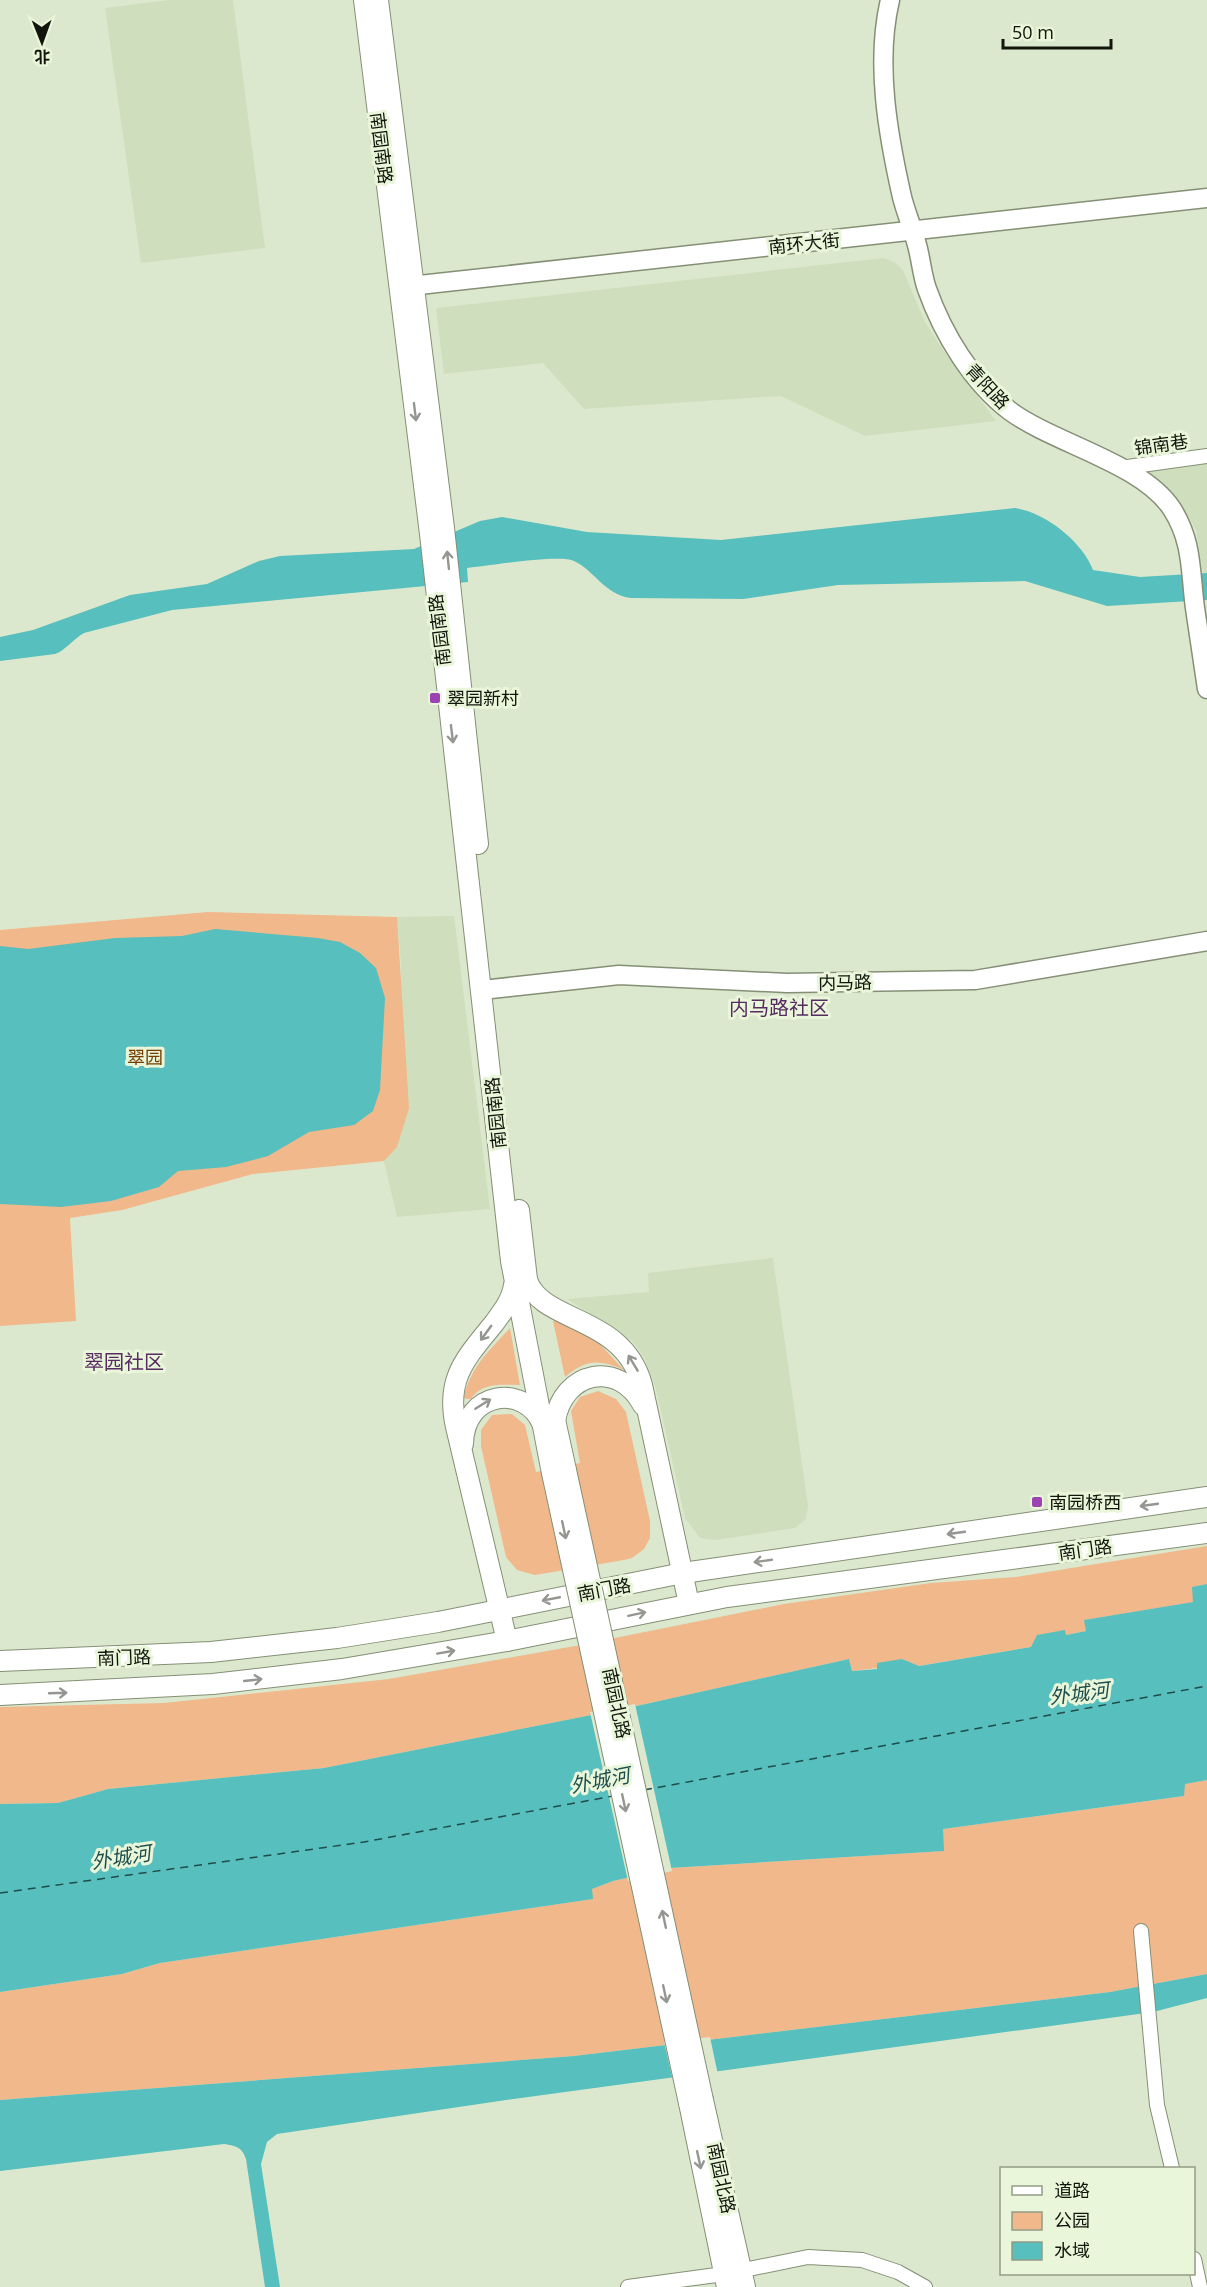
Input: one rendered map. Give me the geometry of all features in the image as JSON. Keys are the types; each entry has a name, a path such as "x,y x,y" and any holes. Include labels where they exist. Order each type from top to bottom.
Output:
{"main road":[{"name":"南园南路","path":"364,0 407,286"},
{"name":"南园南路","path":"378,0 407,286 437,531 518,1260"},
{"name":"南园北路","path":"518,1260 559,1472 734,2279"},
{"path":"507,1641 452,1412 452,1388 462,1367 521,1282 542,1300 605,1334 630,1356 639,1375 650,1418 689,1604"},
{"path":"464,1455 463,1435 468,1419 475,1408 487,1400 502,1398 516,1401 549,1422 571,1387 583,1380 599,1377 617,1379 630,1386 650,1418"},
{"name":"南门路","path":"0,1661 211,1652 382,1631 682,1573 1207,1497"},
{"name":"南门路","path":"0,1695 128,1690 285,1677 507,1641 689,1604 1207,1533"}],"street":[{"name":"青阳路","path":"890,0 882,58 895,159 902,199 913,231 927,288 942,321 964,363 988,391 1010,410 1041,430 1101,457 1150,487 1170,506 1190,548 1195,608 1207,689"},
{"name":"南环大街","path":"407,286 1207,198"},
{"name":"锦南巷","path":"1119,468 1207,456"},
{"name":"内马路","path":"488,989 619,975 787,983 975,980 1207,941"},
{"path":"1141,1930 1157,2106 1172,2167"},
{"path":"628,2287 734,2279 808,2257 862,2260 898,2272 925,2287"},
{"path":"1195,2264 1200,2287"}],"shaded area":[{"path":"169,0 233,0 265,248 141,263 105,8"},
{"path":"884,258 896,263 903,270 925,322 996,421 865,436 781,396 584,409 543,363 444,374 436,308"},
{"path":"1207,461 1207,573 1203,574 1196,530 1188,516 1173,497 1139,470"},
{"path":"454,916 490,1209 397,1217 384,1161 397,1147 401,964 397,917"},
{"path":"773,1258 808,1506 806,1519 795,1528 716,1540 700,1538 685,1518 656,1389 644,1357 632,1341 567,1299 649,1292 648,1273"}],"green space":[{"name":"翠园","path":"208,912 397,917 409,1108 397,1147 384,1161 253,1174 122,1210 70,1218 76,1321 0,1326 0,930"},
{"path":"553,1321 559,1321 595,1339 624,1370 607,1364 593,1363 580,1367 565,1377"},
{"path":"510,1328 520,1385 487,1387 471,1399 466,1399 464,1397 471,1376 488,1352"},
{"path":"598,1391 616,1399 626,1412 650,1521 650,1538 644,1549 632,1558 624,1560 535,1575 517,1570 506,1557 481,1446 481,1430 492,1415 512,1414 525,1425 536,1472 580,1463 571,1411 580,1397"},
{"path":"1207,1546 1207,1584 1193,1587 1194,1602 1085,1620 1086,1631 1066,1635 1065,1630 1031,1647 918,1666 902,1659 877,1668 852,1671 849,1659 632,1707 324,1768 108,1789 58,1803 0,1804 0,1707 164,1703 389,1679 575,1646 784,1604 931,1583 1016,1577"},
{"path":"1207,1780 1207,1974 1110,1992 574,2056 0,2100 0,1992 122,1974 160,1963 592,1899 592,1889 613,1881 670,1868 943,1851 942,1829 1184,1796 1184,1784"}],"water":[{"path":"1015,508 1038,515 1062,530 1081,549 1093,570 1140,577 1207,573 1207,600 1107,606 1025,581 838,585 743,599 631,598 607,588 574,561 554,559 467,568 468,582 172,610 84,633 55,654 0,661 0,637 33,630 130,595 207,584 259,561 280,556 414,549 480,521 502,517 587,532 721,540"},
{"name":"翠园","path":"215,929 340,942 360,953 376,968 385,998 380,1090 373,1111 354,1125 309,1132 268,1156 226,1167 178,1171 159,1187 111,1201 61,1207 0,1204 0,946 28,949 115,938 182,936"},
{"name":"外城河","path":"1207,1584 1207,1780 1185,1784 1184,1796 943,1829 944,1851 670,1868 613,1881 592,1889 593,1899 160,1963 122,1974 0,1992 0,1804 58,1803 108,1789 324,1768 632,1707 849,1659 852,1671 877,1669 877,1663 902,1659 919,1666 1031,1647 1037,1635 1065,1630 1066,1635 1086,1631 1084,1620 1193,1602 1192,1587"},
{"path":"1207,1974 1207,1998 1153,2012 506,2100 277,2134 267,2142 261,2164 280,2287 265,2287 246,2159 243,2152 235,2146 224,2144 0,2171 0,2100 574,2056 1110,1992"}],"pier":[{"path":"635,1704 672,1871 628,1881 590,1712"},
{"path":"710,2037 718,2075 673,2081 664,2042"}],"ferry route":[{"path":"644,1790 1207,1686"},
{"path":"0,1893 364,1842 613,1796"}],"place":[{"name":"翠园新村","path":"435,698"},
{"name":"南园桥西","path":"1037,1502"}],"district":[{"name":"内马路社区","path":"779,1007"},
{"name":"翠园社区","path":"124,1361"}]}
